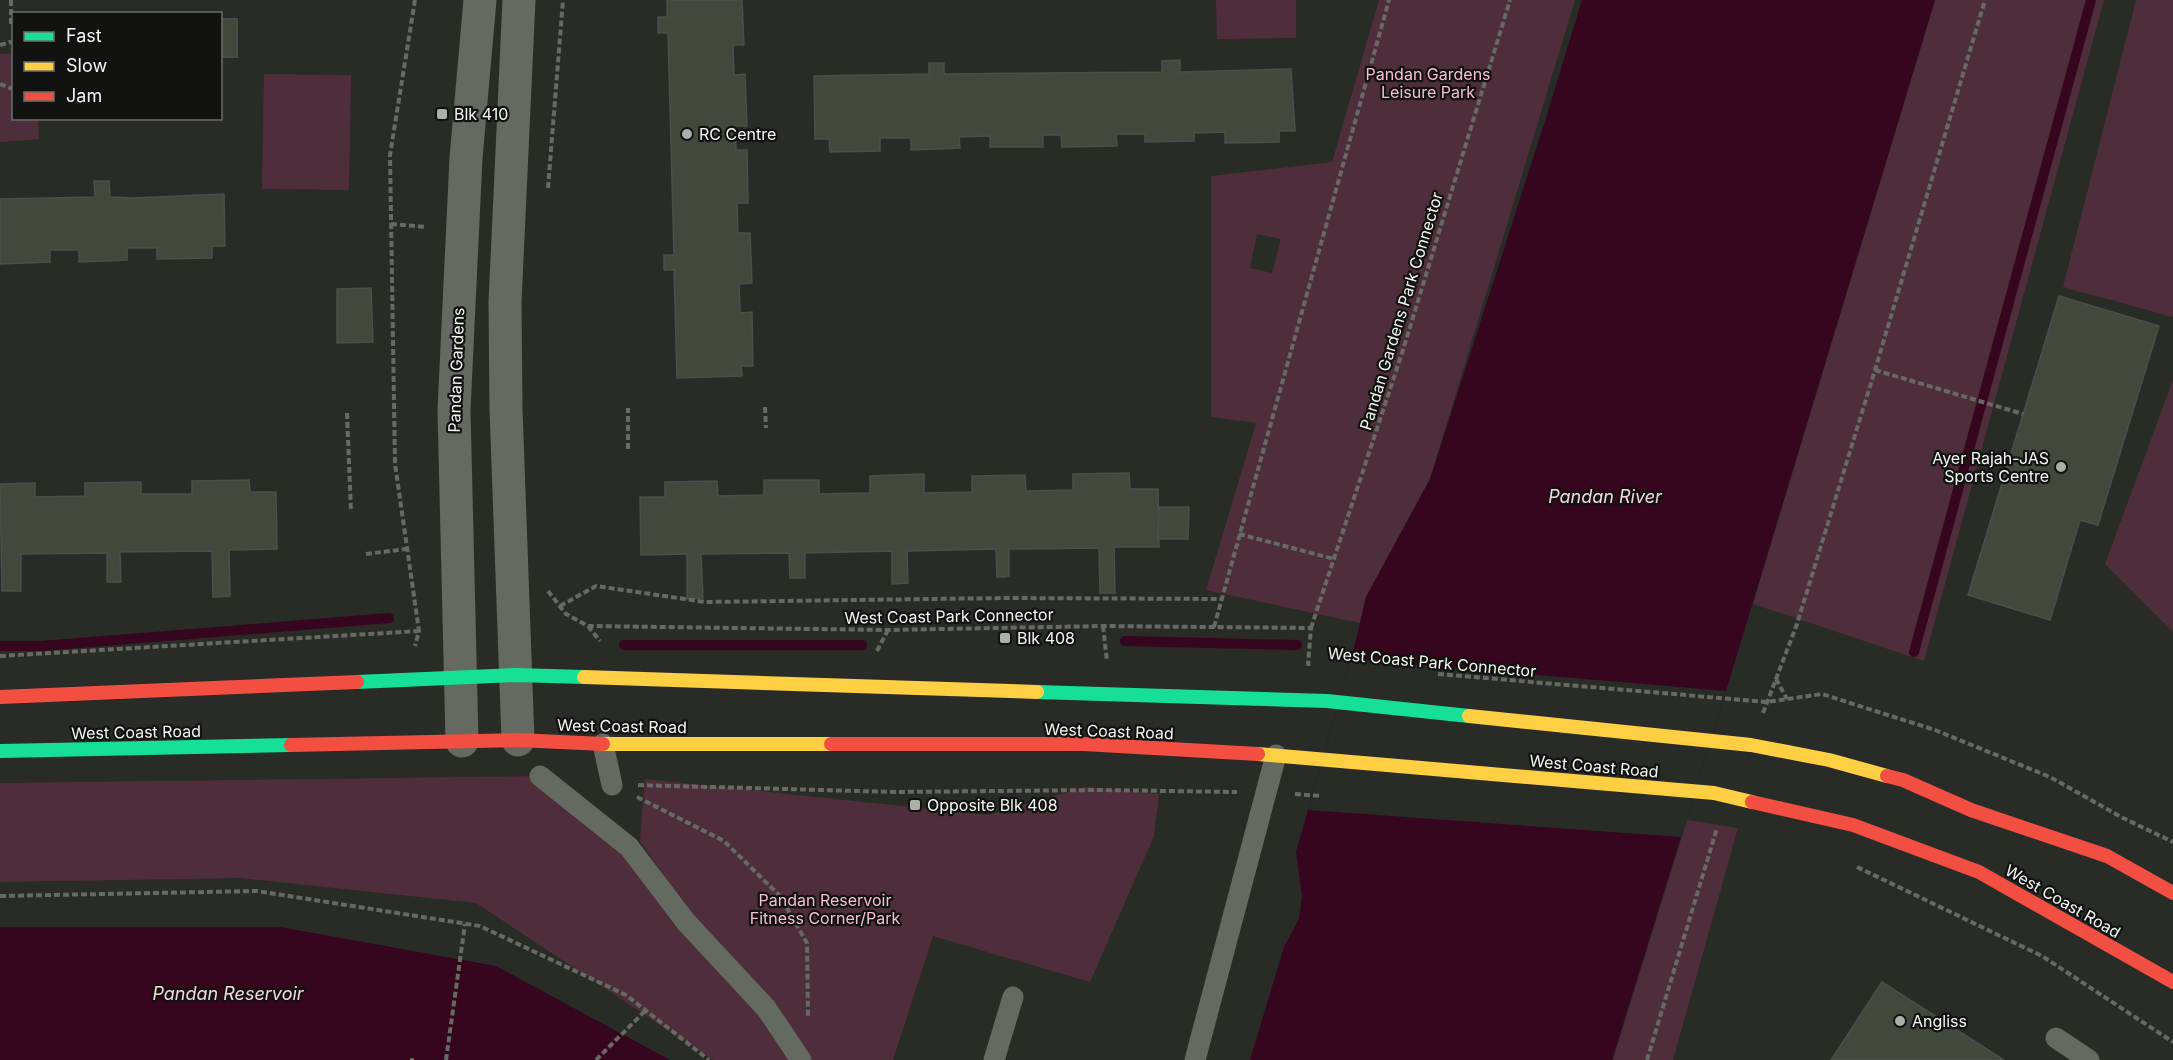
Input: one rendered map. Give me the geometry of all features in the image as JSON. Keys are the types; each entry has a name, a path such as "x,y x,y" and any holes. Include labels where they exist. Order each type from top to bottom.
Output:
{"main road":[{"path":"0,698 516,675 1327,701 1751,745 1829,760 1903,780 1971,810 2107,856 2173,893"},
{"name":"West Coast Road","path":"0,751 518,740 603,744 1084,744 1310,757 1714,793 1853,825 1979,872 2173,982"}],"street":[{"name":"Pandan Gardens","path":"462,741 454,410 466,158 480,0"},
{"path":"518,740 506,409 505,302 519,0"}],"lane":[{"path":"603,744 612,785"},
{"path":"1196,1060 1276,755"},
{"path":"540,776 629,847 686,922 766,1008 801,1060"},
{"path":"994,1060 1013,997"},
{"path":"2056,1038 2089,1060"}],"path":[{"path":"10,0 11,26"},
{"path":"0,656 419,631 395,465 390,155 415,0"},
{"path":"548,189 564,0"},
{"path":"1214,627 1389,0"},
{"name":"Pandan Gardens Park Connector","path":"1311,627 1402,350 1510,0"},
{"path":"1751,745 1797,624 1985,0"},
{"path":"1875,370 2023,414"},
{"path":"765,407 766,428"},
{"path":"627,449 628,408"},
{"path":"347,413 351,512"},
{"path":"1239,534 1334,559"},
{"path":"366,554 406,549"},
{"name":"West Coast Park Connector","path":"543,584 566,614 588,626 864,630 1102,626 1311,627 1308,664 1318,665"},
{"path":"560,606 596,586 705,602 1005,598 1222,599"},
{"name":"West Coast Park Connector","path":"1435,674 1767,702 1822,694 1935,730 2050,777 2123,818 2173,842"},
{"path":"1775,679 1787,699"},
{"path":"612,785 895,792 1099,790 1302,795"},
{"path":"612,785 724,841 780,896 807,943 808,1025"},
{"path":"1647,1060 1719,821"},
{"path":"1854,865 2042,956 2173,1042"},
{"path":"0,896 257,891 480,926 626,995 709,1060"},
{"path":"446,1060 465,924"},
{"path":"596,1060 645,1011"}],"green space":[{"path":"1216,0 1296,0 1296,38 1217,39"},
{"name":"Pandan Gardens Leisure Park","path":"1379,0 1575,0 1430,479 1366,597 1360,623 1206,590 1256,423 1211,417 1211,176 1332,162","holes":["1257,234 1281,239 1272,273 1250,268"]},
{"path":"1935,0 2104,0 1924,661 1753,604"},
{"path":"2136,0 2173,0 2173,317 2063,287"},
{"path":"12,53 12,120 38,120 39,139 0,142 0,54"},
{"path":"264,74 351,75 349,190 262,189"},
{"path":"2173,380 2173,632 2105,564"},
{"name":"Pandan Reservoir Fitness Corner/Park","path":"540,776 665,877 640,841 645,779 987,815 1086,787 1159,794 1154,836 1090,982 933,936 893,1060 713,1060 476,903 240,878 0,882 0,783"},
{"path":"1687,820 1738,828 1673,1060 1613,1060"}],"water":[{"name":"Pandan River","path":"1582,0 1935,0 1612,1060 1250,1060 1284,947 1299,919 1302,897 1296,852 1353,652 1366,597 1430,479"},
{"name":"Pandan Reservoir","path":"0,927 280,927 496,966 670,1060 0,1060"}],"pier":[{"path":"1351,659 1726,691 1681,837 1308,810"}],"building":[{"path":"667,0 742,0 744,45 733,45 734,75 745,74 747,126 735,126 736,150 747,150 748,203 737,203 738,233 750,233 752,283 739,284 740,313 752,312 753,366 741,366 742,376 677,378 674,270 664,270 664,255 674,255 668,33 658,33 658,17 667,17"},
{"path":"222,19 237,19 237,57 222,57"},
{"path":"222,19 237,19 237,57 222,57"},
{"path":"1180,60 1180,72 1291,69 1295,131 1279,131 1279,142 1225,143 1225,132 1194,133 1194,141 1145,142 1145,134 1116,134 1117,146 1062,147 1061,135 1043,135 1043,147 990,147 990,136 959,137 960,148 911,150 911,138 880,138 880,151 830,152 829,139 815,139 814,76 929,74 929,63 944,63 944,74 1162,72 1162,61"},
{"path":"94,181 109,181 110,197 224,194 225,246 212,246 212,258 157,259 157,248 127,248 127,260 79,262 79,250 50,250 50,262 0,264 0,199 95,197"},
{"path":"371,288 373,342 337,343 337,289"},
{"name":"Ayer Rajah-JAS Sports Centre","path":"2059,296 2159,326 2098,525 2080,520 2050,620 1968,595"},
{"path":"1129,473 1130,489 1158,489 1159,547 1114,547 1115,593 1100,593 1099,548 1009,549 1009,576 1005,577 997,577 996,549 907,551 908,583 892,584 892,551 805,553 805,578 790,578 789,553 701,554 703,598 687,599 687,554 641,555 640,497 665,497 665,482 717,481 718,496 764,495 764,480 819,480 819,494 870,493 870,476 924,474 924,493 972,492 972,476 1025,475 1026,491 1073,490 1073,474"},
{"path":"249,480 250,492 276,492 277,549 229,550 230,596 213,597 212,551 120,552 121,582 107,582 107,553 21,554 21,591 2,591 0,484 35,483 35,497 85,496 85,483 141,482 141,494 192,494 192,481"},
{"path":"1159,507 1189,507 1188,539 1158,539"},
{"name":"Angliss","path":"1882,982 2004,1060 1831,1060"}],"waterway":[{"path":"1914,652 2091,0"},
{"path":"0,646 42,646 389,618"},
{"path":"1125,641 1297,645"},
{"path":"624,645 862,645"}],"traffic: fast":[{"path":"357,682 516,675 584,677"},
{"path":"1037,692 1327,701 1469,716"},
{"path":"0,751 291,745"}],"traffic: slow":[{"path":"584,677 1037,692"},
{"path":"1469,716 1751,745 1829,760 1887,776"},
{"path":"603,744 831,744"},
{"path":"1258,754 1714,793 1752,802"}],"traffic: jam":[{"path":"0,697 357,682"},
{"path":"291,745 518,740 603,744"},
{"path":"831,744 1084,744 1258,754"},
{"path":"1887,776 1903,780 1971,810 2107,856 2173,893"},
{"path":"1752,802 1853,825 1979,872 2173,982"}],"place":[{"name":"Blk 410","path":"442,114"},
{"name":"RC Centre","path":"687,134"},
{"name":"Ayer Rajah-JAS Sports Centre","path":"2061,467"},
{"name":"Blk 408","path":"1005,638"},
{"name":"Opposite Blk 408","path":"915,805"},
{"name":"Angliss","path":"1900,1021"}]}
